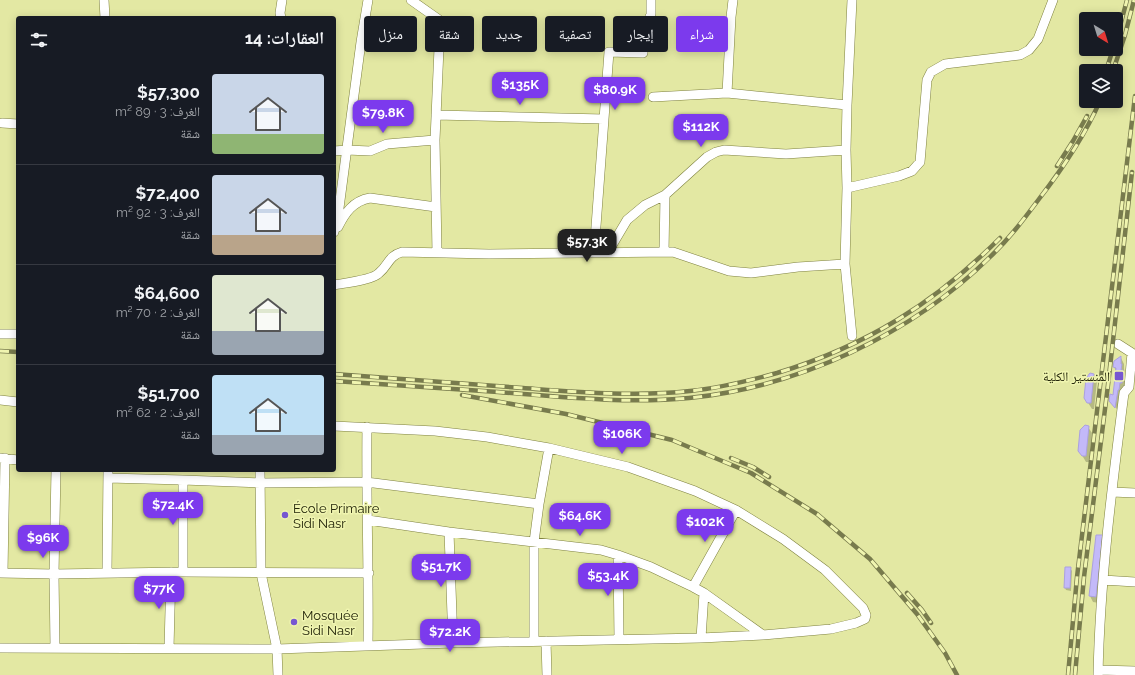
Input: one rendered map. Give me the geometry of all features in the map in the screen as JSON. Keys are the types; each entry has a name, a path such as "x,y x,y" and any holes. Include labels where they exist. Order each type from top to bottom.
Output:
{"street":[{"path":"104,0 105,16"},
{"path":"281,16 282,0"},
{"path":"336,223 368,0"},
{"path":"411,0 438,19 439,22 435,140 437,253"},
{"path":"594,253 609,52 643,53 644,32 651,14 651,0"},
{"path":"727,93 733,0"},
{"path":"852,0 847,105 845,264 852,336"},
{"path":"847,188 899,176 912,171 920,162 927,80 931,72 945,64 1020,55 1029,50 1038,39 1053,0"},
{"path":"653,97 727,93 847,105"},
{"path":"436,114 604,119"},
{"path":"2,124 16,124"},
{"path":"336,151 370,150 387,144 435,140"},
{"path":"608,252 627,220 645,205 665,195 707,157 716,152 724,150 786,154 846,150"},
{"path":"664,252 665,195"},
{"path":"336,230 351,208 356,203 364,199 370,198 436,207"},
{"path":"336,285 373,277 380,273 390,258 402,252 489,254 673,252 729,271 751,273 798,267 845,264"},
{"path":"0,334 16,334"},
{"path":"1118,344 1132,353 1132,387 1124,393 1112,492 1103,580 1098,673 1135,671"},
{"path":"0,400 16,402"},
{"path":"0,648 277,649 453,643 701,638 763,635 831,629 865,619 866,615 863,608 825,570 782,539 736,510 695,491 628,467 549,448 472,435 435,431 336,426"},
{"path":"367,427 366,482 369,573 368,646"},
{"path":"534,641 534,542 549,448"},
{"path":"16,460 3,458 2,573 369,573"},
{"path":"55,648 54,574 56,472"},
{"path":"260,472 261,573 277,649 278,675"},
{"path":"107,573 108,474 183,480 260,483 366,482 539,504"},
{"path":"183,480 183,572"},
{"path":"1112,492 1135,493"},
{"path":"692,587 736,510"},
{"path":"368,520 449,532 601,550 651,567 704,593 763,635"},
{"path":"449,532 453,643"},
{"path":"618,555 619,639"},
{"path":"169,648 171,572"},
{"path":"1103,580 1135,582"},
{"path":"701,638 704,593"},
{"path":"546,641 547,675"}],"building":[{"path":"1121,356 1121,370 1123,370 1122,383 1120,383 1118,390 1115,408 1109,401 1110,394 1113,395 1116,368 1113,367 1114,361"},
{"path":"1090,373 1094,374 1091,403 1087,403 1084,398 1086,378"},
{"path":"1085,425 1089,426 1086,456 1082,456 1078,451 1080,430"},
{"path":"1096,535 1103,535 1096,597 1089,596"},
{"path":"1065,567 1071,567 1070,588 1064,588"}],"railway":[{"path":"1123,15 1127,0"},
{"path":"1115,64 1134,0"},
{"path":"1108,64 1111,56"},
{"path":"1068,675 1077,577 1135,96"},
{"path":"336,381 570,398 665,400 730,392 771,382 812,369 852,352 889,333 926,310 959,285 990,257 1016,229 1056,176 1080,140 1097,108"},
{"path":"1057,166 1087,116"},
{"path":"1075,675 1084,577 1108,385 1132,172"},
{"path":"336,374 565,391 627,394 669,393 723,386 777,373 840,350 870,336 898,320 950,283 1000,238"},
{"path":"0,351 16,352"},
{"path":"462,395 566,414 672,440 751,473 817,514 870,559 917,614 945,653 957,675"},
{"path":"731,458 753,467 769,477"},
{"path":"907,593 931,623"}],"place":[{"name":"المنستير الكلية","path":"1119,376"},
{"name":"École Primaire Sidi Nasr","path":"285,515"},
{"name":"Mosquée Sidi Nasr","path":"294,622"}]}
